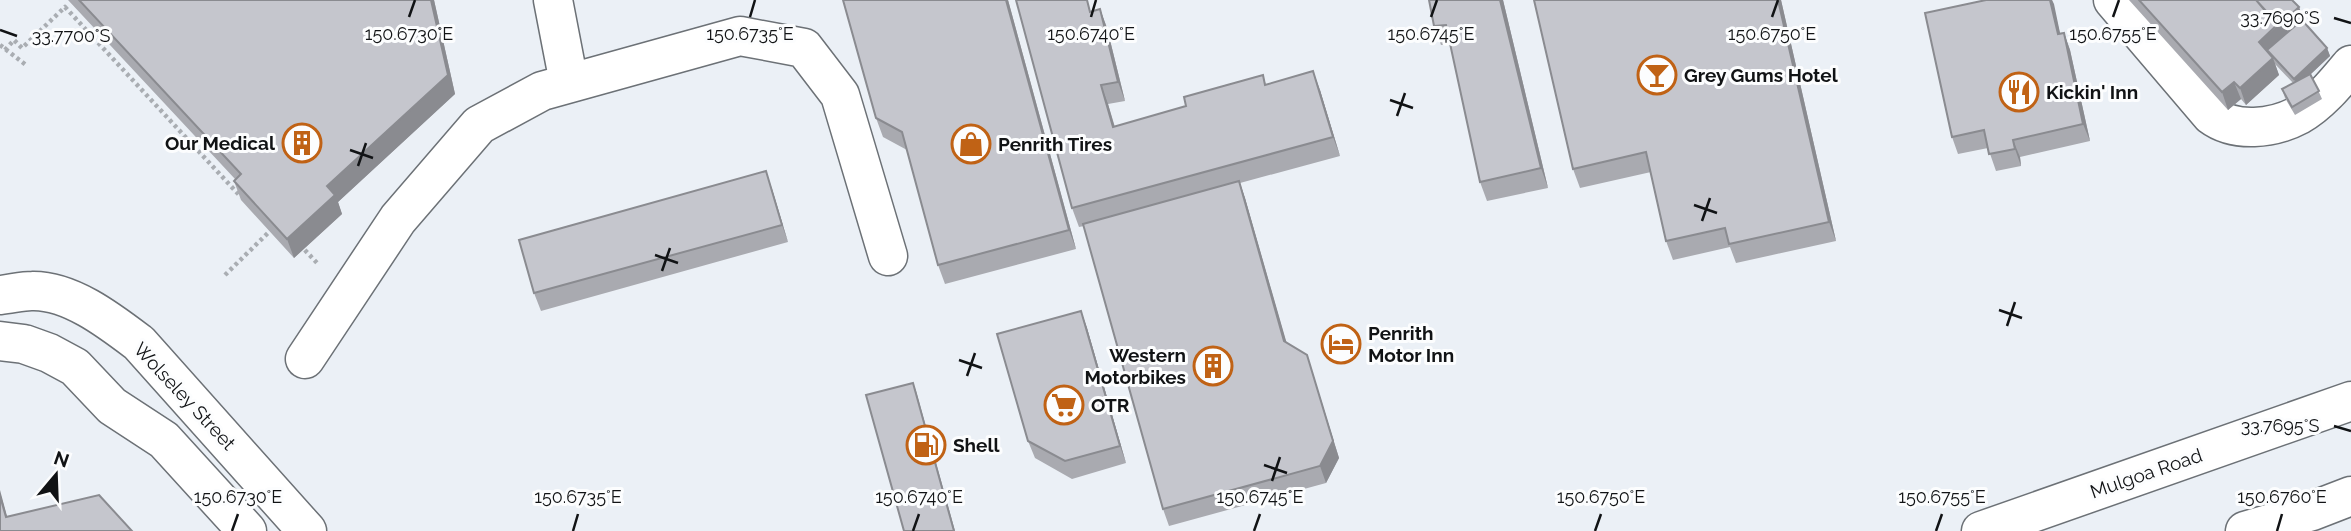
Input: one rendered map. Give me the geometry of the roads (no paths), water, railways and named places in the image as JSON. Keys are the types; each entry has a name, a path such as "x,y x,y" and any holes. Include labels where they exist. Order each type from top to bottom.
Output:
{"street":[{"path":"553,0 569,83"},
{"path":"2113,0 2211,115 2221,123 2256,127 2299,115 2331,88 2351,65"},
{"path":"306,359 398,219 479,125 542,91 740,36 804,48 840,95 888,256"},
{"name":"Wolseley Street","path":"0,295 34,291 72,300 106,318 139,343 307,531"},
{"path":"0,341 24,344 75,367 113,407 164,440 247,531"},
{"name":"Mulgoa Road","path":"1981,531 2351,401"},
{"path":"2245,531 2351,496"}],"place":[{"name":"Grey Gums Hotel","path":"1657,75"},
{"name":"Kickin' Inn","path":"2019,92"},
{"name":"Our Medical","path":"302,143"},
{"name":"Penrith Tires","path":"971,144"},
{"name":"Penrith Motor Inn","path":"1341,344"},
{"name":"Western Motorbikes","path":"1213,366"},
{"name":"OTR","path":"1064,405"},
{"name":"Shell","path":"926,445"}]}
